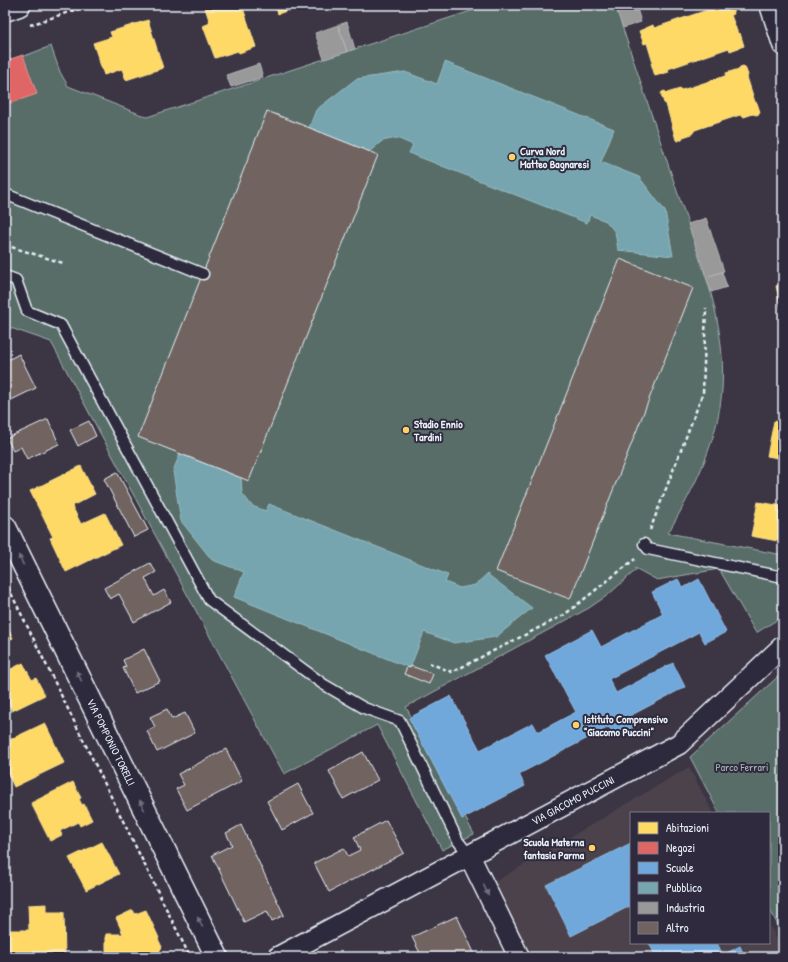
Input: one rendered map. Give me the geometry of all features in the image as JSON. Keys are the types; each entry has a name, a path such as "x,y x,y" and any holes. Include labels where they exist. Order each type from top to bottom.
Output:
{"main road":[{"name":"VIA POMPONIO TORELLI","path":"5,527 216,955"}],"street":[{"path":"770,5 783,45"},
{"name":"VIA GIACOMO PUCCINI","path":"278,957 679,744 783,646"},
{"path":"469,855 519,957"}],"lane":[{"path":"5,194 203,274"},
{"path":"5,280 8,277 16,280 27,310 61,325 209,600 323,684 364,708 400,721 458,841 469,855"},
{"path":"644,544 648,549 783,577"}],"path":[{"path":"26,27 90,5"},
{"path":"5,245 63,263"},
{"path":"429,663 452,672 564,615 640,555 703,393 706,308"},
{"path":"5,582 190,957"}],"shaded area":[{"name":"Scuola Materna fantasia Parma","path":"689,767 712,812 630,812 630,944 770,944 770,926 783,951 783,957 531,957 493,883"}],"green space":[{"name":"Stadio Ennio Tardini","path":"489,5 615,5 703,266 716,315 720,339 722,390 716,428 695,482 668,533 783,555 783,616 756,633 719,569 657,580 635,568 636,570 608,595 589,608 406,707 474,834 442,850 377,725 284,774 51,342 5,326 5,61 51,46 60,72 68,86 147,117"},
{"name":"Parco Ferrari","path":"783,672 783,935 770,910 770,812 718,812 690,757"}],"building: Abitazioni":[{"path":"204,5 242,5 256,47 239,53 238,51 215,58 203,26 210,23"},
{"path":"275,5 303,5 278,14"},
{"path":"715,5 731,5 734,14 731,15 738,34 740,33 744,46 730,51 729,48 668,69 669,72 655,76 647,43 644,44 639,31 653,25 654,28 716,7"},
{"path":"148,20 163,68 126,80 122,69 104,75 93,43 112,37 110,32"},
{"path":"743,66 745,67 748,75 747,77 755,102 757,103 760,112 759,114 744,117 740,115 695,130 692,134 683,137 678,141 676,140 666,104 664,103 661,94 662,92 665,91 667,93 680,89 682,90 725,76 726,73 739,69"},
{"path":"783,284 783,316 776,286"},
{"path":"774,421 783,423 783,459 767,456"},
{"path":"81,466 95,494 72,506 81,524 105,513 121,545 66,572 50,538 53,537 30,491"},
{"path":"758,502 783,506 783,542 751,536"},
{"path":"5,623 13,638 5,642"},
{"path":"23,663 32,680 36,678 45,695 12,711 8,702 5,703 5,672"},
{"path":"45,723 64,763 14,787 5,768 5,742"},
{"path":"73,782 81,798 79,799 82,805 84,804 92,820 80,826 78,822 60,831 62,835 50,841 31,803"},
{"path":"102,842 119,874 86,890 69,858"},
{"path":"47,904 47,912 64,912 65,957 5,957 5,930 29,930 28,905"},
{"path":"133,910 135,914 146,910 162,947 156,957 111,957 111,954 106,954 106,934 123,934 116,918"}],"building: Negozi":[{"path":"23,55 37,94 5,105 5,61"}],"building: Scuole":[{"name":"Istituto Comprensivo \"Giacomo Puccini\"","path":"678,579 683,588 699,579 726,632 705,643 699,632 609,679 616,693 673,663 685,687 628,717 634,727 615,738 609,727 519,774 525,786 462,819 409,718 451,696 480,750 533,723 538,732 576,712 545,655 592,630 601,647 663,614 652,592"},
{"path":"630,843 630,906 571,936 546,885"},
{"path":"650,944 718,944 723,955 740,946 745,957 656,957"}],"building: Pubblico":[{"name":"Curva Nord Matteo Bagnaresi","path":"445,62 614,129 601,162 639,177 665,211 673,256 618,250 615,232 606,221 590,215 587,223 409,153 413,145 397,138 382,141 369,152 309,128 316,110 356,79 405,72 437,84"},
{"path":"180,454 241,477 242,493 252,506 266,511 269,504 448,575 445,582 460,588 475,585 487,574 532,608 496,637 454,643 424,632 410,668 234,597 244,572 212,560 181,521 173,471"}],"building: Industria":[{"path":"615,5 636,5 641,22 623,28"},
{"path":"347,22 355,49 347,52 338,25"},
{"path":"338,25 347,52 324,59 315,33"},
{"path":"259,64 263,77 231,87 226,75"},
{"path":"706,218 724,271 706,277 688,224"},
{"path":"722,272 727,287 711,292 706,277"}],"building: Altro":[{"path":"6,41 10,52 5,53 5,42"},
{"path":"267,111 378,155 249,481 138,437"},
{"path":"620,259 693,288 570,599 496,571"},
{"path":"19,354 36,388 5,403 5,359 6,361"},
{"path":"48,419 59,444 27,459 21,447 13,451 7,438"},
{"path":"89,421 96,436 78,446 70,430"},
{"path":"117,472 148,530 134,537 104,479"},
{"path":"150,563 156,572 145,578 154,596 164,590 171,602 134,622 119,594 110,599 104,588"},
{"path":"144,649 160,681 135,693 123,668 126,667 123,660"},
{"path":"411,666 433,674 429,684 404,674 407,667 410,668"},
{"path":"167,709 172,719 185,713 195,733 157,752 147,731 155,727 150,717"},
{"path":"226,749 242,781 187,810 176,789 184,785 178,774"},
{"path":"363,752 378,780 343,799 329,771"},
{"path":"298,784 313,813 282,830 267,801"},
{"path":"386,820 404,853 329,892 314,863 344,848 348,856 360,850 354,837"},
{"path":"241,825 284,915 272,921 267,911 244,922 212,855 232,845 226,833"},
{"path":"457,916 476,957 422,957 412,937"}],"place":[{"name":"Curva Nord Matteo Bagnaresi","path":"512,157"},
{"name":"Stadio Ennio Tardini","path":"406,430"},
{"name":"Istituto Comprensivo \"Giacomo Puccini\"","path":"576,725"},
{"name":"Scuola Materna fantasia Parma","path":"592,848"}]}
